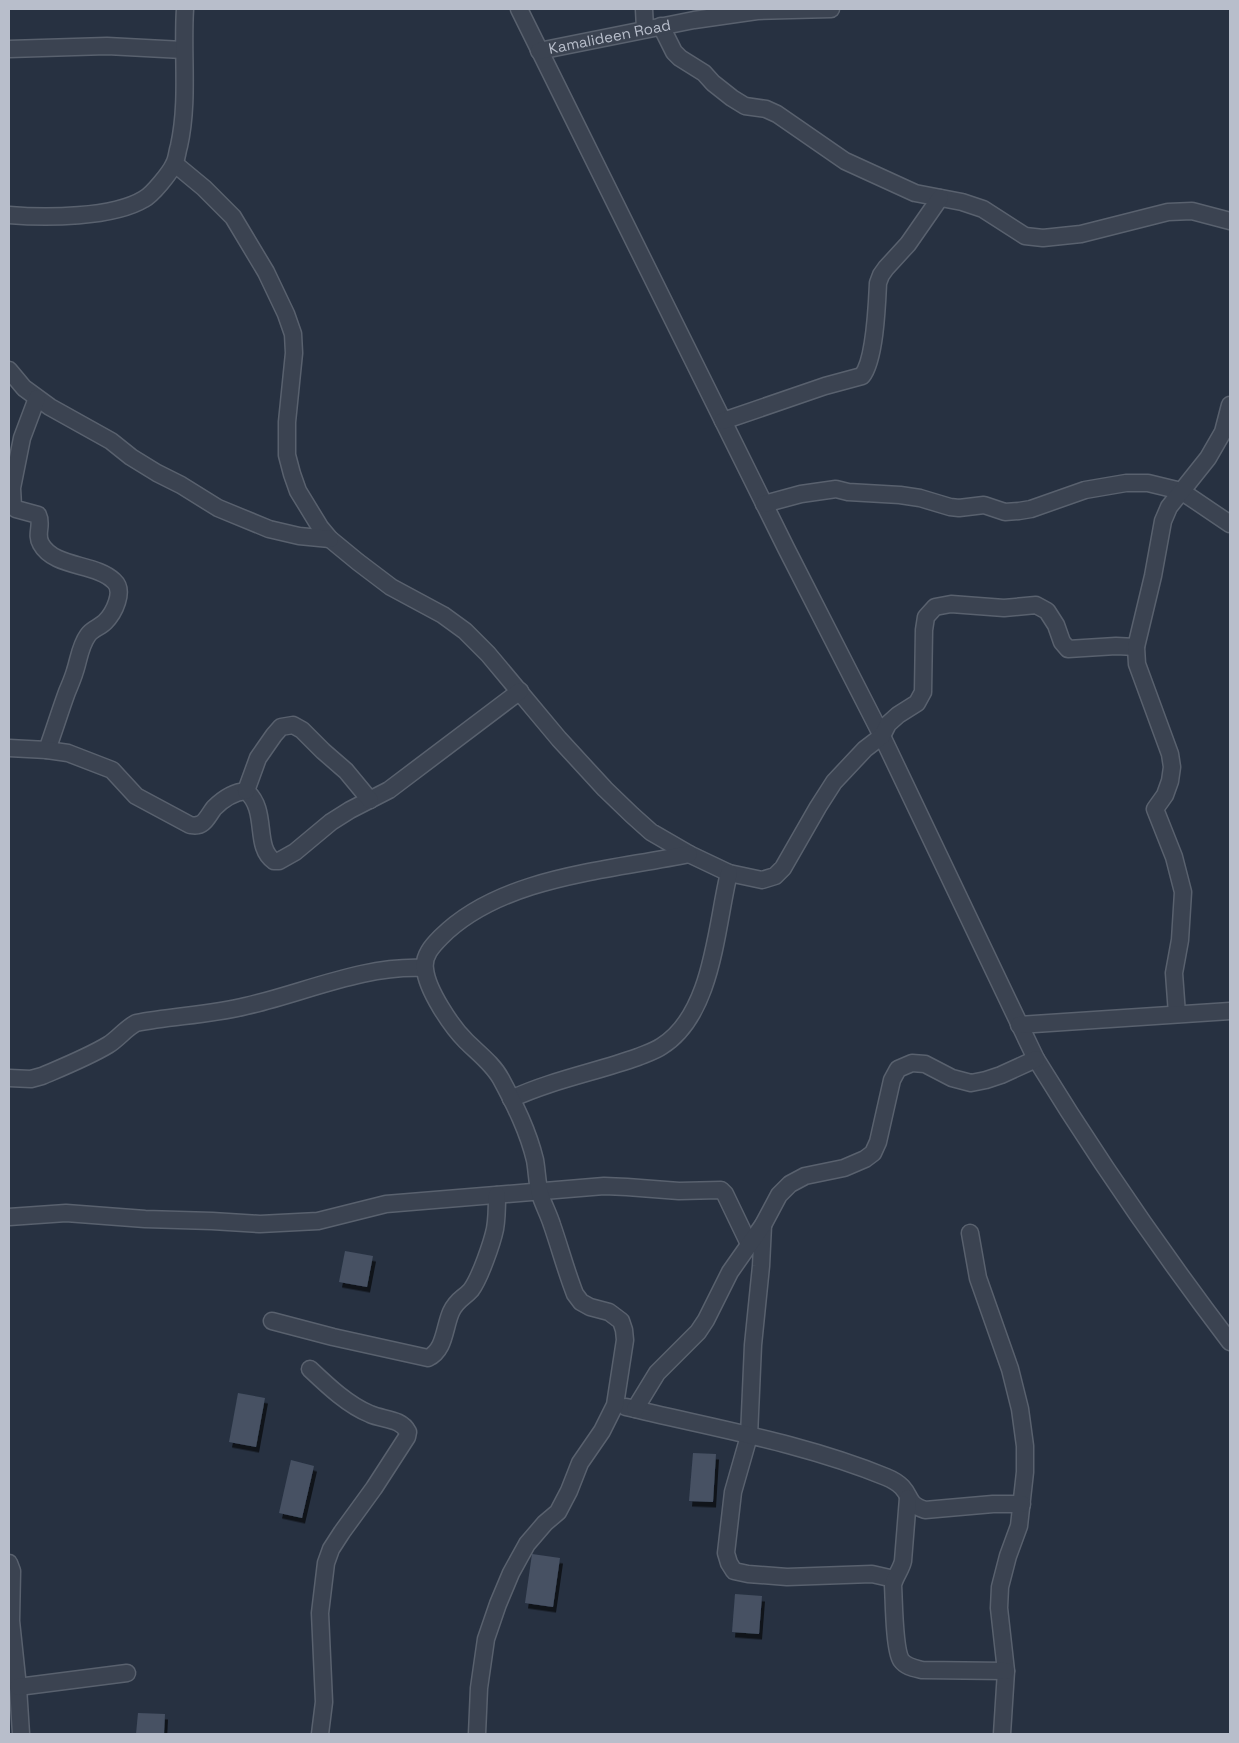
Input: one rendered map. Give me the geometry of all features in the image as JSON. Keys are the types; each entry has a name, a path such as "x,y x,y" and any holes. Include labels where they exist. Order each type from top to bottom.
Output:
{"street":[{"path":"9,215 77,215 119,208 145,199 175,164 184,107 185,73 183,50 185,9"},
{"path":"519,9 764,504 882,736 1036,1059 1064,1104 1178,1273 1230,1342"},
{"path":"644,9 653,28 680,58 704,73 713,83 745,106 766,110 787,120 845,161 915,193 962,202 983,209 1025,236 1044,238 1081,234 1168,212 1192,212 1230,221"},
{"name":"Kamalideen Road","path":"539,52 653,28 757,11 820,9"},
{"path":"9,49 107,46 183,50"},
{"path":"175,164 204,188 233,217 266,272 286,314 293,334 294,353 287,422 287,455 298,491 320,527 330,539 391,587 443,615 465,631 520,691 559,738 632,815 651,832 689,854 728,873 762,880 775,876 783,868 834,782 864,749 882,736 888,724 917,703 923,692 926,616 935,608 952,604 1004,608 1036,605 1047,611 1056,625 1062,642 1068,649 1116,646 1136,647"},
{"path":"723,421 825,386 858,379 862,376 867,368 872,346 878,283 881,275 908,244 940,198"},
{"path":"9,370 24,388 64,416 111,441 131,457 218,508 269,529 299,536 330,539"},
{"path":"37,398 22,438 12,488 13,506 16,510 38,515 41,520 38,536 40,542 49,552 64,560 98,571 115,581 119,596 107,620 92,631 84,642 47,750"},
{"path":"1177,1014 1174,973 1183,892 1174,856 1155,809 1165,795 1172,767 1168,746 1137,664 1136,647 1163,522 1169,507 1208,458 1223,432 1230,405"},
{"path":"764,504 802,494 836,489 848,492 920,498 959,508 984,505 1004,512 1031,509 1085,490 1126,483 1148,482 1181,492 1230,524"},
{"path":"246,791 259,811 264,847 269,858 274,862 295,852 331,822 410,775 520,691"},
{"path":"246,791 258,758 274,735 280,727 293,726 302,730 322,751 346,771 370,800"},
{"path":"9,748 68,753 112,770 136,796 190,825 197,826 203,823 216,806 237,792 246,791"},
{"path":"476,1734 479,1688 486,1639 498,1604 527,1544 545,1523 558,1512 569,1491 580,1462 602,1431 615,1405 626,1340 621,1321 609,1312 590,1307 581,1302 575,1294 540,1193 535,1160 523,1123 499,1074 464,1039 438,1005 424,968 425,958 451,928 488,904 525,889 575,875 689,854"},
{"path":"511,1099 550,1083 638,1057 662,1046 684,1026 699,999 708,972 717,939 721,904 728,873"},
{"path":"9,1078 31,1079 42,1076 107,1046 136,1023 240,1008 346,978 378,971 406,967 424,968"},
{"path":"1020,1025 1230,1011"},
{"path":"635,1409 657,1373 698,1332 730,1272 763,1225 779,1195 790,1184 805,1176 844,1168 874,1153 892,1080 898,1069 912,1064 925,1064 952,1078 971,1083 1001,1075 1036,1059"},
{"path":"9,1217 66,1213 145,1219 260,1224 318,1221 386,1204 540,1193 604,1186 679,1191 705,1189 721,1190 729,1200 749,1244"},
{"path":"272,1321 428,1358 435,1355 441,1344 450,1314 456,1302 471,1290 482,1266 495,1229 498,1195"},
{"path":"763,1225 748,1436 733,1492 726,1553 729,1563 734,1570 748,1574 787,1577 872,1574 894,1579"},
{"path":"970,1233 978,1278 1010,1369 1020,1409 1025,1446 1022,1504 1018,1526 1000,1587 999,1608 1006,1672 1002,1734"},
{"path":"310,1370 325,1384 360,1409 371,1415 401,1423 408,1432 407,1437 386,1470 342,1532 326,1563 320,1613 324,1702 320,1734"},
{"path":"615,1405 783,1443 888,1478 902,1488 915,1507 925,1510 992,1504 1022,1504"},
{"path":"908,1498 901,1570 894,1579 893,1585 897,1643 901,1659 909,1667 922,1670 1006,1672"},
{"path":"9,1563 12,1571 11,1621 21,1734"},
{"path":"18,1687 127,1673"}],"building":[{"path":"345,1251 373,1256 367,1287 339,1282"},
{"path":"238,1393 265,1398 256,1447 229,1442"},
{"path":"693,1453 716,1454 713,1502 689,1501"},
{"path":"291,1460 314,1466 302,1518 279,1513"},
{"path":"532,1554 560,1558 553,1607 525,1603"},
{"path":"735,1594 762,1596 759,1634 732,1632"},
{"path":"138,1713 165,1714 164,1734 136,1734"}]}
